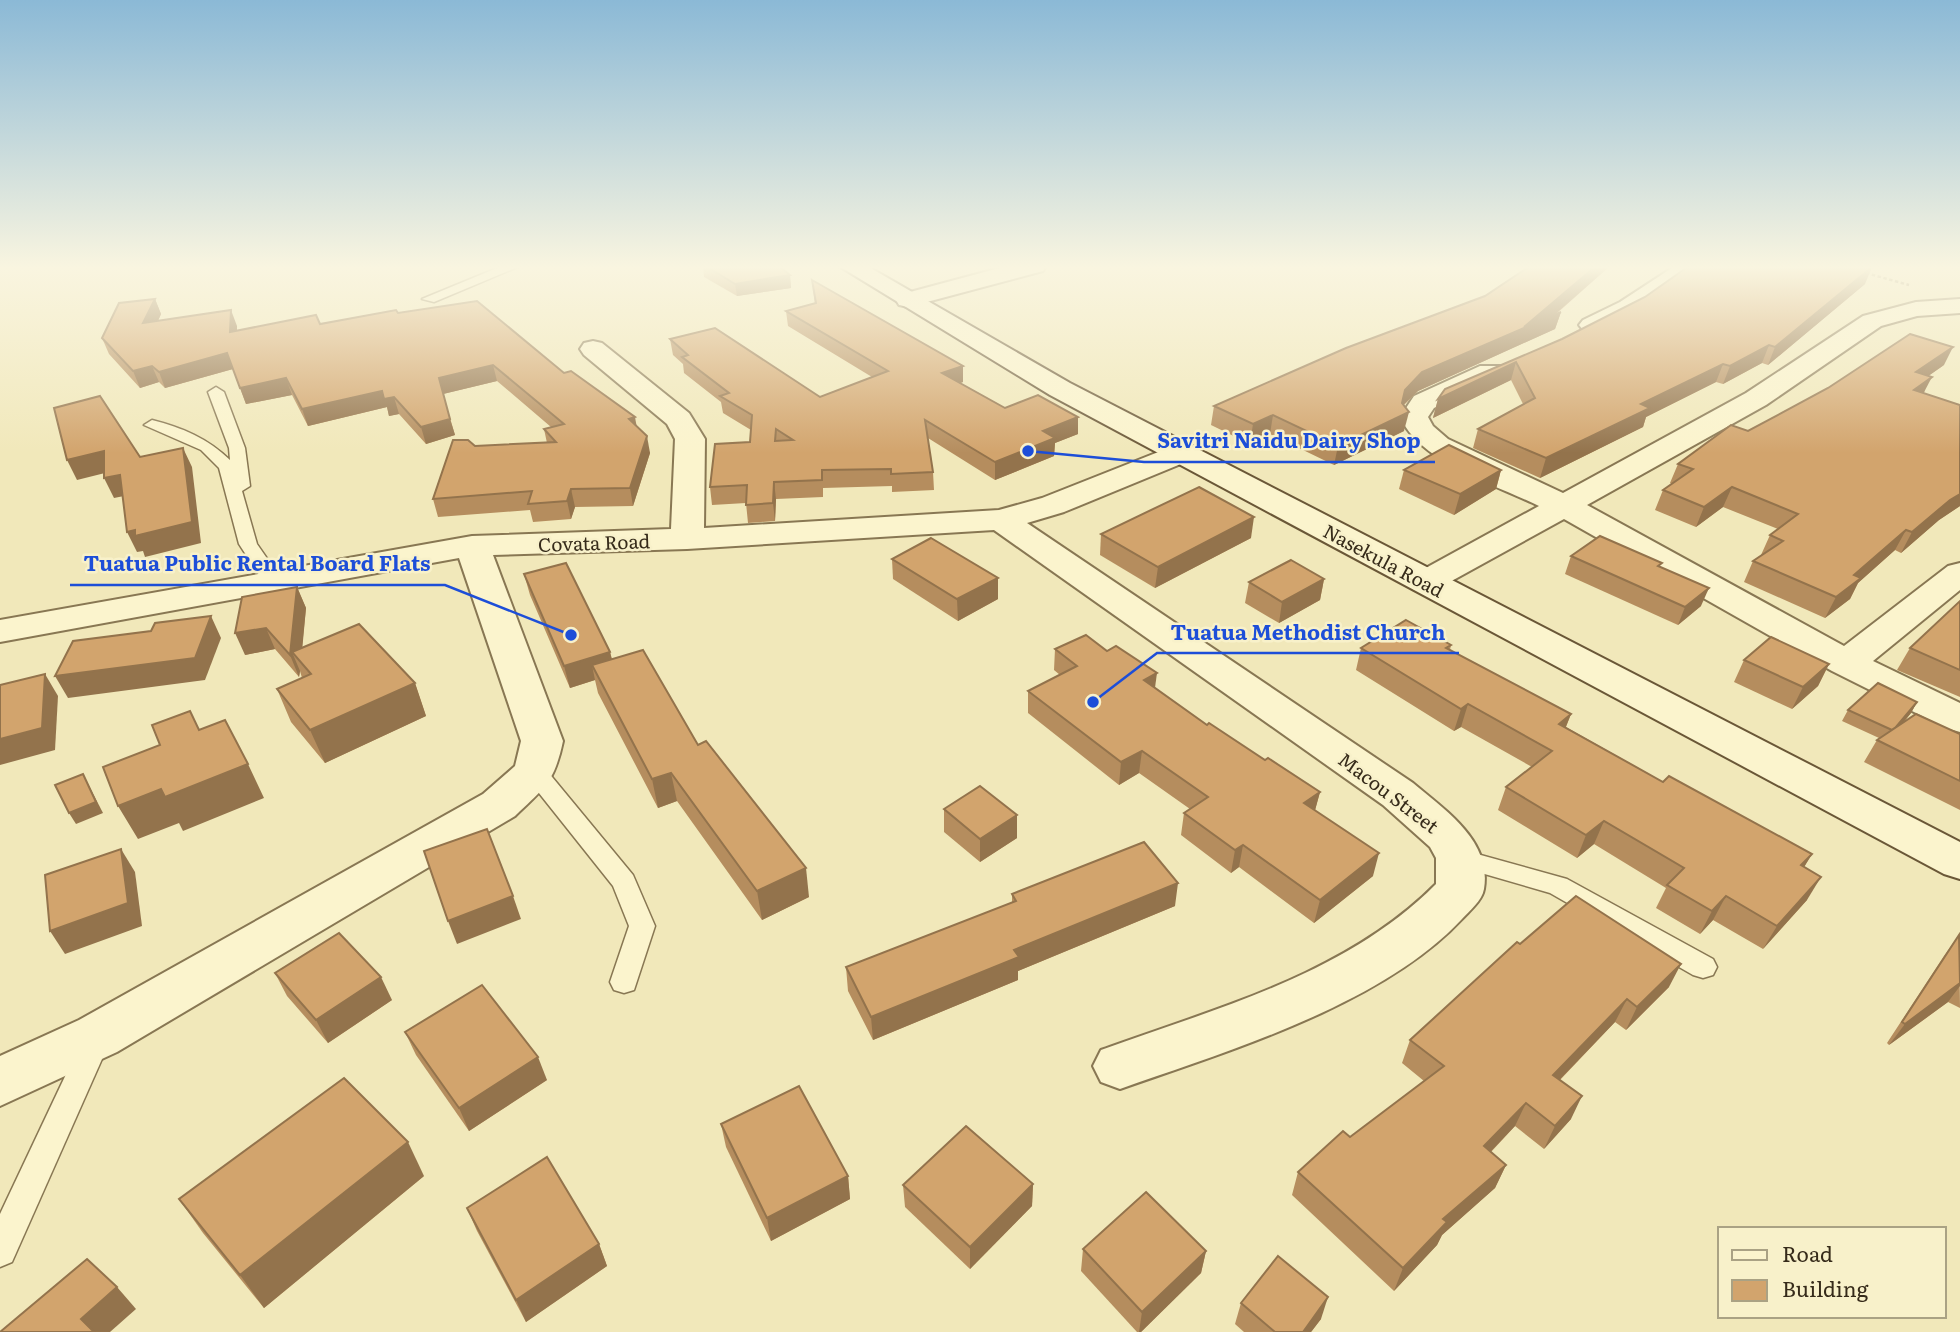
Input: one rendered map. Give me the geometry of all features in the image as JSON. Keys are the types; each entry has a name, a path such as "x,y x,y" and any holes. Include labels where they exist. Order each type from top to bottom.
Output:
{"street":[{"name":"Nasekula Road","path":"957,328 1060,388 1182,453 1960,862"},
{"path":"1570,336 1586,328"},
{"path":"1425,582 1756,399 1860,328"},
{"path":"593,349 679,419 690,439 687,539"},
{"path":"1523,358 1429,399 1417,409 1415,422 1420,431 1437,445 1563,505 1846,663 1960,719"},
{"name":"Covata Road","path":"0,631 472,546 687,539 1001,520 1053,505 1182,453"},
{"name":"Macou Street","path":"1001,520 1398,794 1446,836 1459,858"},
{"path":"0,1082 98,1036 499,805 535,772 542,741 472,546"},
{"path":"1846,663 1960,573"},
{"path":"1120,1066 1221,1031 1335,982 1415,933 1460,890 1459,858"}],"lane":[{"path":"216,392 236,448 248,544"},
{"path":"152,425 179,433 207,447 227,467 248,544 272,580"},
{"path":"535,772 624,882 642,926 624,982"},
{"path":"1459,858 1558,886 1703,967"},
{"path":"0,1251 98,1036"}],"building":[{"path":"107,328 230,328 230,332 249,328 510,328 564,373 571,371 635,417 629,419 647,436 630,488 571,489 567,501 528,504 532,491 433,499 453,440 468,440 475,446 556,442 544,429 564,424 493,365 439,378 450,419 421,427 394,397 384,399 382,391 302,409 286,378 240,388 227,353 159,372 152,366 133,371 102,338"},
{"path":"715,328 820,397 888,371 815,328 897,328 963,366 942,373 1005,408 1038,395 1078,417 1043,431 1055,438 995,462 925,420 933,472 891,474 891,469 822,470 822,480 774,482 773,503 746,505 747,485 710,487 715,444 750,442 752,415 720,396 729,393 682,357 688,355 670,339","holes":["776,429 793,440 775,441"]},
{"path":"1399,328 1524,328 1422,372 1405,390 1402,403 1409,412 1338,446 1273,415 1253,424 1214,406 1346,348"},
{"path":"1583,328 1798,328 1775,347 1769,345 1730,366 1723,364 1641,404 1650,408 1546,458 1478,429 1535,398 1516,362 1438,399 1445,389"},
{"path":"1910,334 1953,347 1916,372 1932,377 1914,390 1960,405 1960,494 1912,532 1906,530 1854,575 1861,578 1836,597 1753,561 1783,541 1770,535 1798,514 1732,487 1704,507 1663,490 1693,469 1678,464 1731,425 1748,431 1828,388"},
{"path":"100,396 140,457 183,448 192,522 135,536 135,530 127,532 120,475 104,478 104,451 67,460 54,408"},
{"path":"1449,445 1501,470 1460,494 1404,470"},
{"path":"1199,487 1254,517 1158,567 1101,534"},
{"path":"1600,536 1662,563 1658,566 1709,588 1685,607 1571,556"},
{"path":"931,538 998,578 957,599 892,559"},
{"path":"1291,560 1324,579 1282,602 1249,582"},
{"path":"566,563 610,652 564,666 524,574"},
{"path":"297,587 290,655 266,628 235,633 242,597"},
{"path":"1960,601 1960,670 1910,648"},
{"path":"211,616 195,658 55,676 73,641 151,631 155,623"},
{"path":"1406,620 1451,645 1446,648 1571,714 1559,724 1663,782 1669,776 1812,854 1801,865 1821,877 1777,926 1726,896 1712,911 1667,885 1684,868 1604,821 1586,835 1506,787 1552,751 1468,704 1461,709 1361,648"},
{"path":"359,624 415,683 310,730 277,689 311,674 292,652"},
{"path":"1086,635 1107,651 1116,646 1157,673 1144,680 1207,725 1209,723 1320,792 1304,803 1379,853 1320,900 1243,845 1235,850 1184,813 1208,797 1142,751 1121,762 1028,691 1077,666 1055,649"},
{"path":"1771,637 1829,664 1803,687 1744,660"},
{"path":"643,650 698,745 706,741 806,868 757,891 671,773 652,779 592,665"},
{"path":"45,674 42,728 0,739 0,685"},
{"path":"1878,683 1917,702 1892,730 1848,710"},
{"path":"190,711 199,730 225,720 248,764 165,797 161,789 118,806 103,767 160,745 152,725"},
{"path":"1916,714 1960,734 1960,781 1877,740"},
{"path":"83,774 96,802 69,813 55,785"},
{"path":"980,786 1017,815 980,839 944,809"},
{"path":"487,829 513,896 448,921 424,851"},
{"path":"1144,842 1178,883 1014,950 1019,957 871,1017 846,967 1016,901 1012,894"},
{"path":"121,849 128,903 50,931 45,875"},
{"path":"1576,896 1681,964 1637,1007 1627,999 1553,1075 1582,1096 1555,1126 1526,1103 1484,1146 1506,1165 1443,1219 1447,1222 1403,1268 1298,1172 1343,1131 1350,1137 1444,1066 1410,1040 1517,942 1520,944"},
{"path":"339,933 381,977 316,1020 275,973"},
{"path":"1959,935 1960,983 1905,1024 1902,1022"},
{"path":"482,985 538,1057 459,1108 405,1032"},
{"path":"344,1078 408,1142 240,1275 179,1199"},
{"path":"799,1086 848,1176 767,1218 721,1124"},
{"path":"966,1126 1033,1184 970,1247 903,1185"},
{"path":"547,1157 599,1244 516,1300 467,1208"},
{"path":"1146,1192 1206,1251 1142,1312 1083,1249"},
{"path":"1278,1256 1328,1297 1303,1332 1275,1332 1241,1303"},
{"path":"87,1259 117,1287 81,1319 94,1332 0,1332"}],"place":[{"name":"Savitri Naidu Dairy Shop","path":"1028,451"},
{"name":"Tuatua Public Rental Board Flats","path":"571,635"},
{"name":"Tuatua Methodist Church","path":"1093,702"}]}
